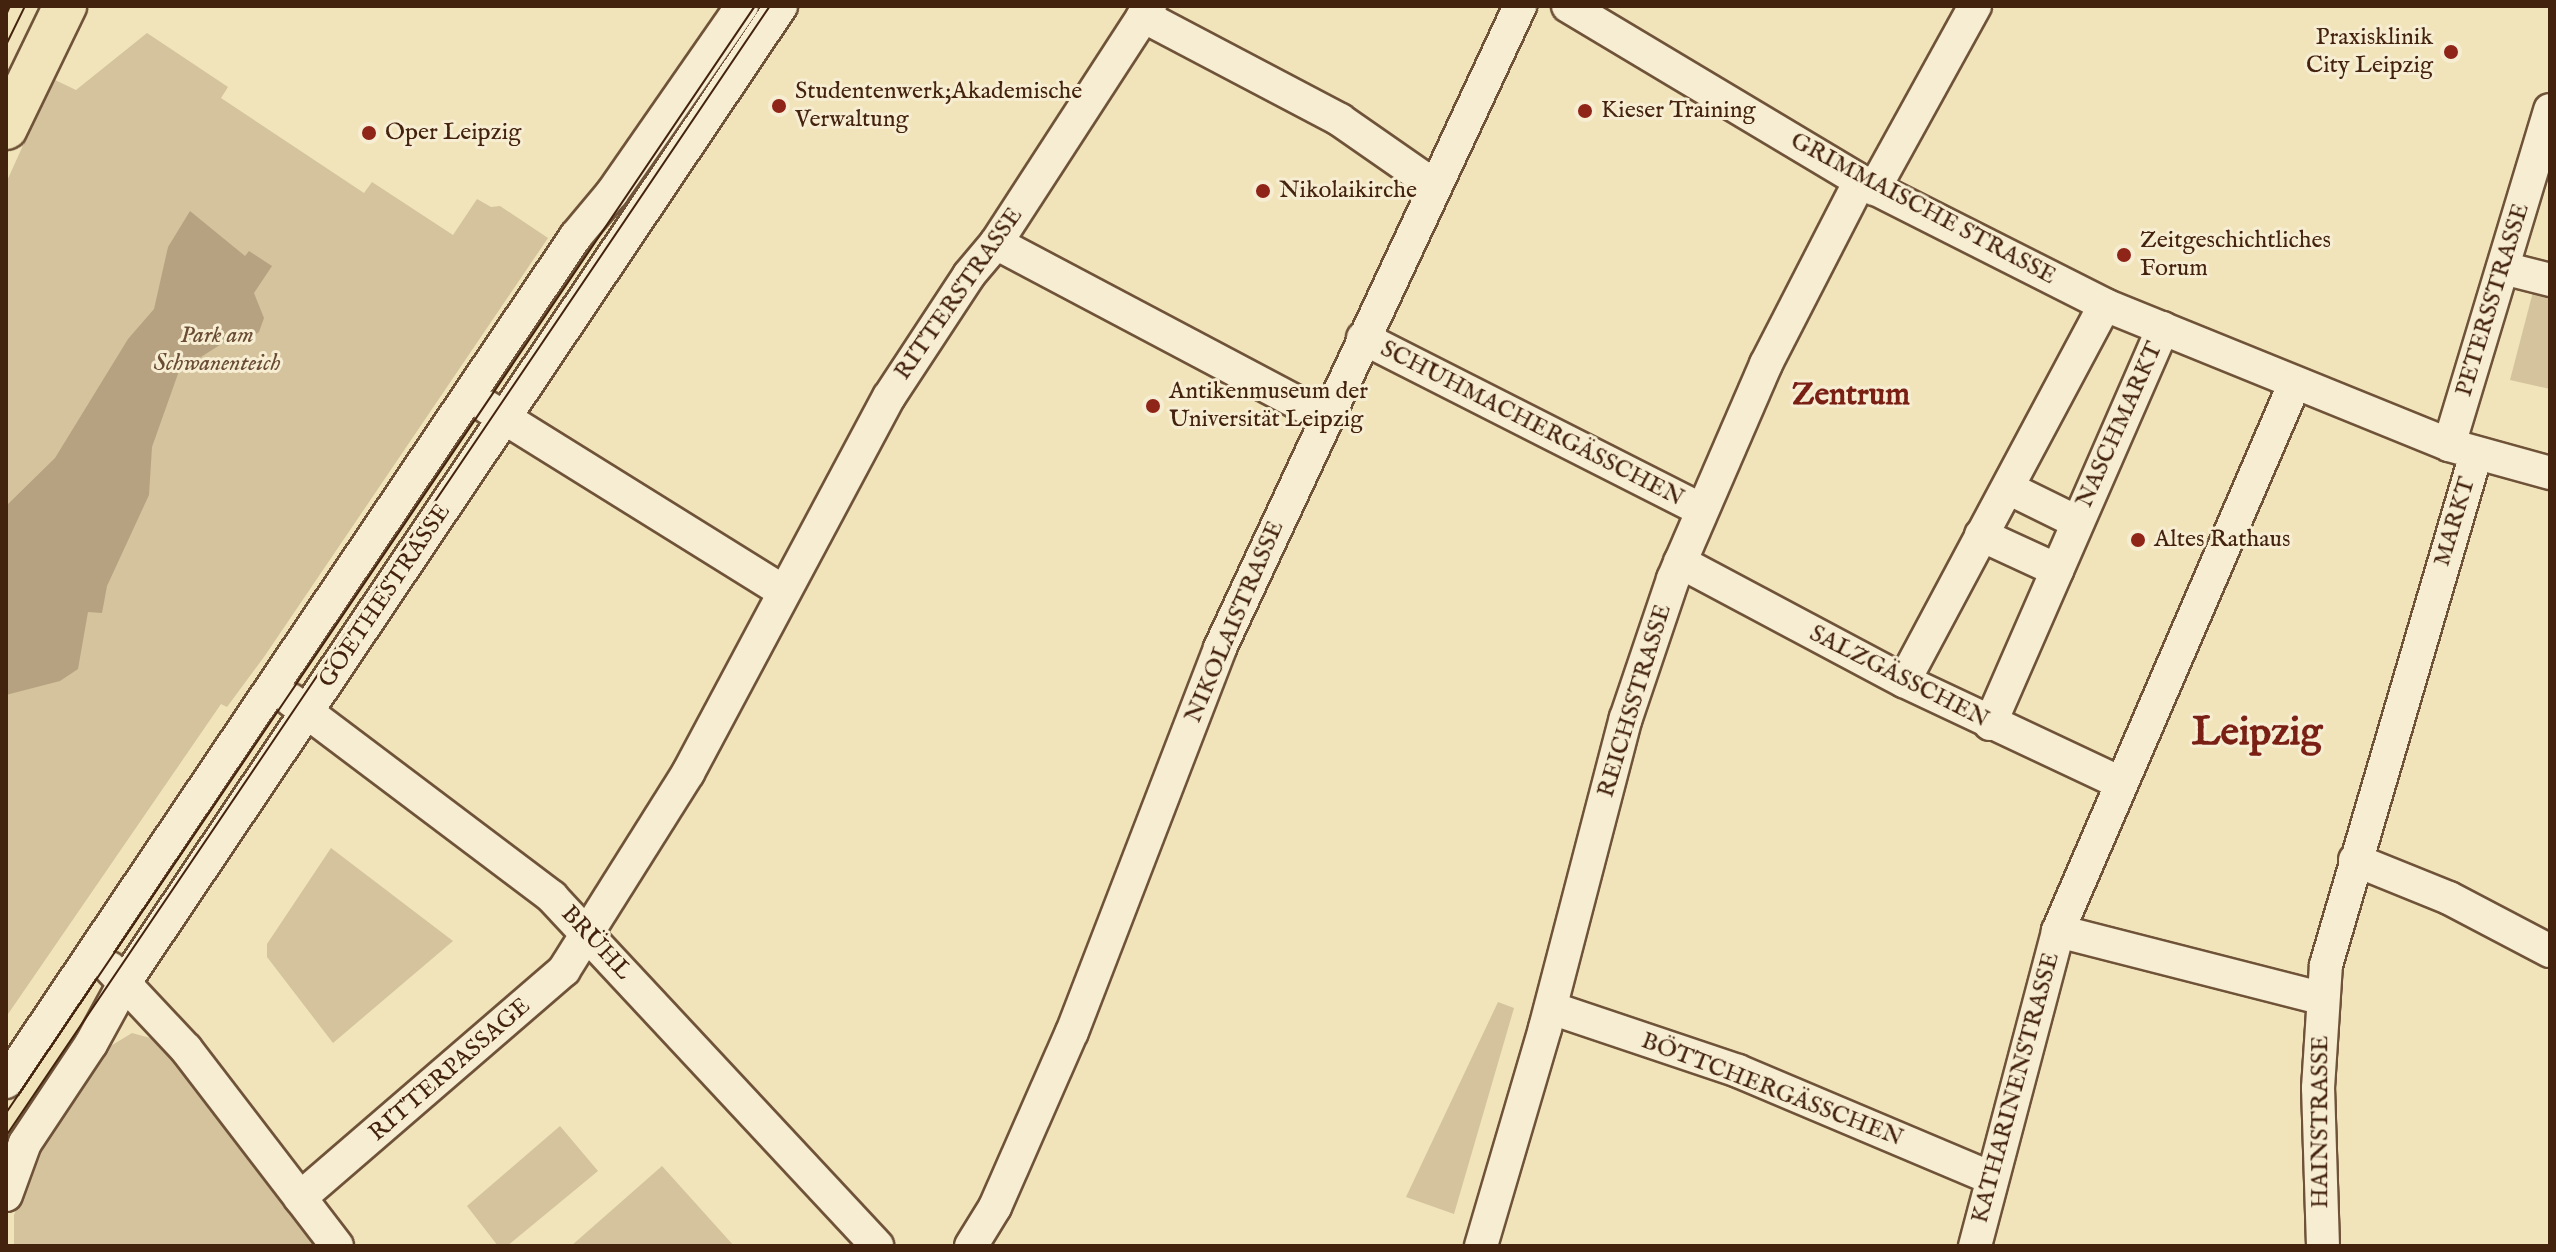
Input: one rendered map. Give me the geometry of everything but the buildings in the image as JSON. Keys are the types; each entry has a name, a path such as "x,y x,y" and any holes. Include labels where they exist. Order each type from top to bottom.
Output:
{"main road":[{"path":"6,128 65,6"}],"street":[{"name":"GOETHESTRASSE","path":"6,1082 469,395 742,6"},
{"name":"GOETHESTRASSE","path":"6,1195 25,1143 91,1044 125,982 781,6"},
{"name":"NIKOLAISTRASSE","path":"971,1246 995,1207 1065,1047 1220,648 1520,6"},
{"name":"GRIMMAISCHE STRASSE","path":"1568,6 1867,185 2105,305 2294,385"},
{"name":"REICHSSTRASSE","path":"1481,1246 1551,1008 1626,718 1680,562 1766,364 1867,185 1940,69 1975,6"},
{"path":"1146,11 1340,120 1435,186"},
{"name":"RITTERSTRASSE","path":"589,933 688,773 753,645 889,397 969,275 996,243 1146,11"},
{"name":"PETERSSTRASSE","path":"2463,449 2503,268 2550,110"},
{"path":"996,243 1327,418"},
{"path":"2503,268 2550,280"},
{"path":"1904,681 2105,305"},
{"name":"NASCHMARKT","path":"1981,720 2057,570 2163,328"},
{"name":"SCHUHMACHERGÄSSCHEN","path":"1363,338 1444,383 1702,510"},
{"path":"2294,385 2121,783 2054,946 2321,998"},
{"name":"MARKT","path":"2294,385 2463,449 2321,998"},
{"path":"469,395 783,591"},
{"path":"2463,449 2550,473"},
{"name":"NASCHMARKT","path":"2008,488 2077,522"},
{"path":"1981,535 2057,570"},
{"name":"SALZGÄSSCHEN","path":"1680,562 1981,720 2121,783"},
{"name":"BRÜHL","path":"272,687 552,897 589,933 877,1246"},
{"path":"2355,860 2449,898 2550,951"},
{"name":"RITTERPASSAGE","path":"300,1198 564,970 589,933"},
{"name":"KATHARINENSTRASSE","path":"1975,1246 2054,946"},
{"path":"94,951 186,1049 337,1246"},
{"name":"HAINSTRASSE","path":"2321,998 2323,1246"},
{"name":"BÖTTCHERGÄSSCHEN","path":"1551,1008 1738,1071 1991,1178"}],"green space":[{"name":"Park am Schwanenteich","path":"147,33 228,87 221,98 364,193 372,182 453,235 477,199 491,207 500,206 548,238 264,657 227,707 221,704 6,1017 6,183 53,79 76,90"},
{"path":"2535,284 2550,288 2550,389 2510,380"},
{"path":"331,848 453,941 333,1043 267,957 267,944"},
{"path":"1498,1002 1514,1008 1454,1214 1406,1197"},
{"path":"132,1033 165,1042 323,1246 14,1246 14,1215 36,1155 109,1047"},
{"path":"560,1126 598,1171 507,1246 498,1246 467,1206"},
{"path":"662,1166 734,1246 571,1246"}],"shaded area":[{"path":"190,211 245,256 249,251 272,266 254,293 264,318 259,332 246,341 226,341 179,371 152,447 149,495 107,586 102,613 88,612 78,669 60,681 6,695 6,506 55,458 128,339 154,309 168,247"}],"tram line":[{"path":"6,15 10,6"},
{"path":"6,45 25,6"},
{"path":"6,1113 755,6"},
{"path":"6,1136 770,6"}],"place":[{"name":"Praxisklinik City Leipzig","path":"2451,52"},
{"name":"Studentenwerk;Akademische Verwaltung","path":"779,106"},
{"name":"Kieser Training","path":"1585,111"},
{"name":"Oper Leipzig","path":"369,133"},
{"name":"Nikolaikirche","path":"1263,191"},
{"name":"Zeitgeschichtliches Forum","path":"2124,255"},
{"name":"Antikenmuseum der Universität Leipzig","path":"1153,406"},
{"name":"Altes Rathaus","path":"2138,540"}],"district":[{"name":"Zentrum","path":"1851,396"},
{"name":"Leipzig","path":"2257,734"}]}
